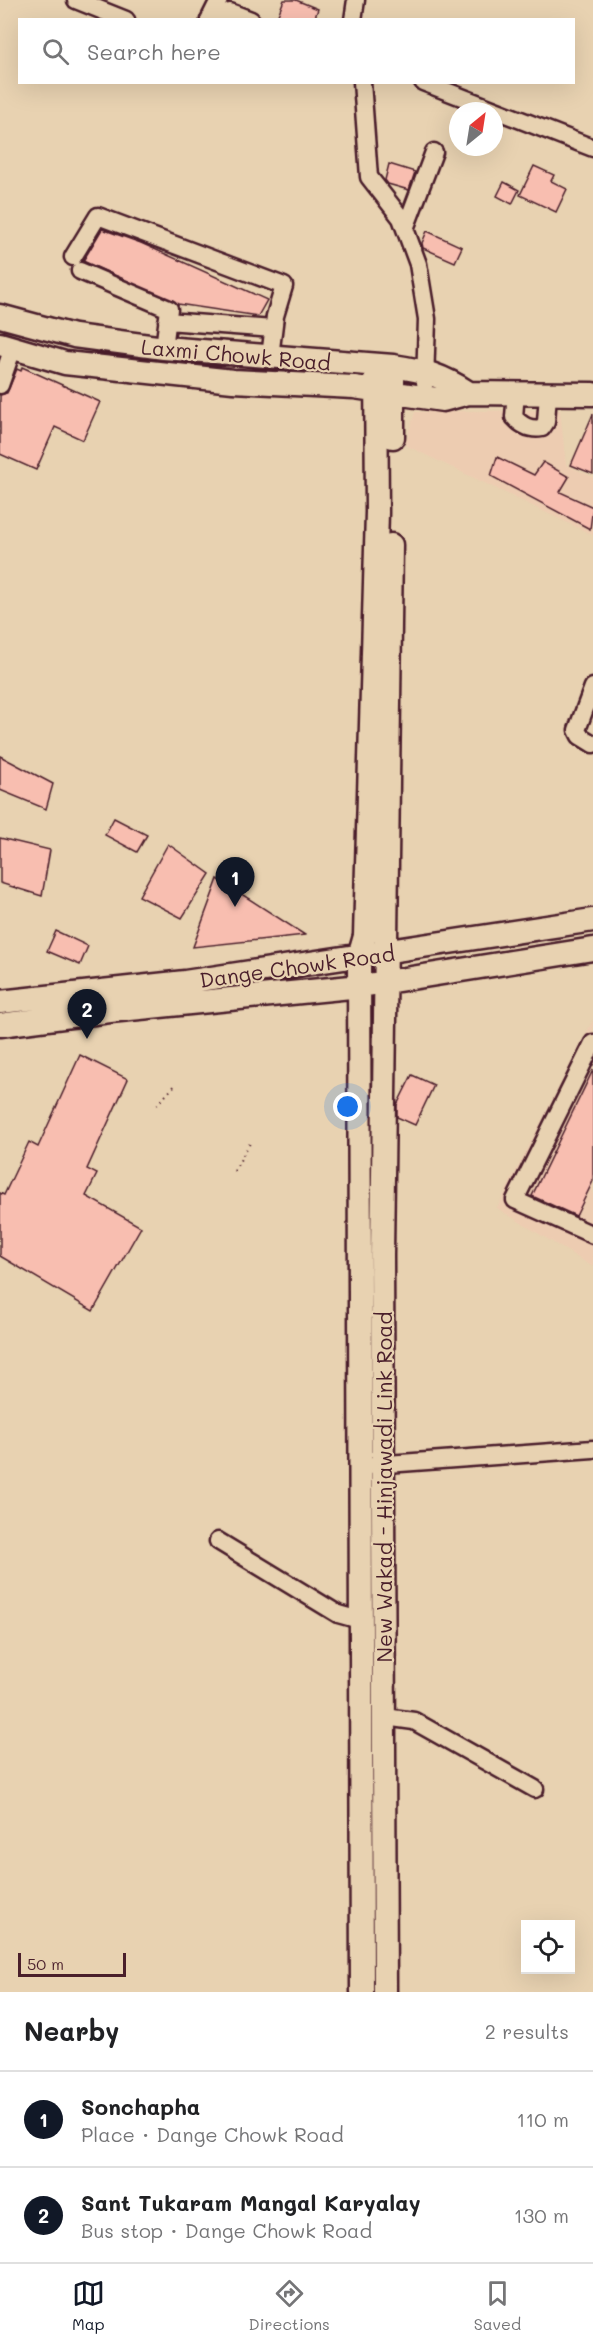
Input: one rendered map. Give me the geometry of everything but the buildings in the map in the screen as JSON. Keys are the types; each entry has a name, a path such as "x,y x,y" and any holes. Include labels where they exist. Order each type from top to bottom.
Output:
{"main road":[{"name":"Laxmi Chowk Road","path":"0,316 74,336 164,348 385,365 425,371 444,377 470,393"},
{"name":"Laxmi Chowk Road","path":"6,346 65,363 233,381 385,391 443,400 470,393"},
{"path":"385,365 385,391"},
{"name":"New Wakad - Hinjawadi Link Road","path":"371,1255 386,982 385,391"},
{"name":"New Wakad - Hinjawadi Link Road","path":"385,391 377,512 365,936 359,957 371,1255 373,1465 385,1717 385,1992"},
{"path":"470,393 593,394"},
{"name":"Dange Chowk Road","path":"0,1002 185,982 593,920"},
{"name":"Dange Chowk Road","path":"0,1026 110,1011 361,986 593,949"},
{"name":"New Wakad - Hinjawadi Link Road","path":"362,1992 363,1621 373,1465"}],"street":[{"path":"76,0 121,18"},
{"path":"210,18 219,0"},
{"path":"353,18 356,0"},
{"path":"224,18 230,12 246,18"},
{"path":"362,84 369,177 401,218 418,264 427,319 425,399"},
{"path":"428,84 593,148"},
{"path":"405,230 434,153"},
{"path":"164,348 169,309 76,264 98,216 284,286 273,329 270,357"},
{"path":"167,321 273,329"},
{"path":"0,385 6,346"},
{"path":"516,392 514,417 521,425 535,429 542,428 546,422 548,394"},
{"path":"593,687 578,730 580,736 593,744"},
{"path":"593,1043 515,1200 593,1234"},
{"path":"373,1465 593,1449"},
{"path":"218,1541 338,1614 363,1621"},
{"path":"385,1717 414,1721 535,1789"}],"path":[{"path":"157,1105 177,1083"},
{"path":"234,1171 250,1143"}],"shaded area":[{"path":"560,410 566,465 593,477 593,535 405,445 415,412"},
{"path":"593,1020 593,1267 497,1208"}],"place":[{"name":"Sonchapha","path":"235,907"},
{"name":"Sant Tukaram Mangal Karyalay","path":"87,1039"}]}
